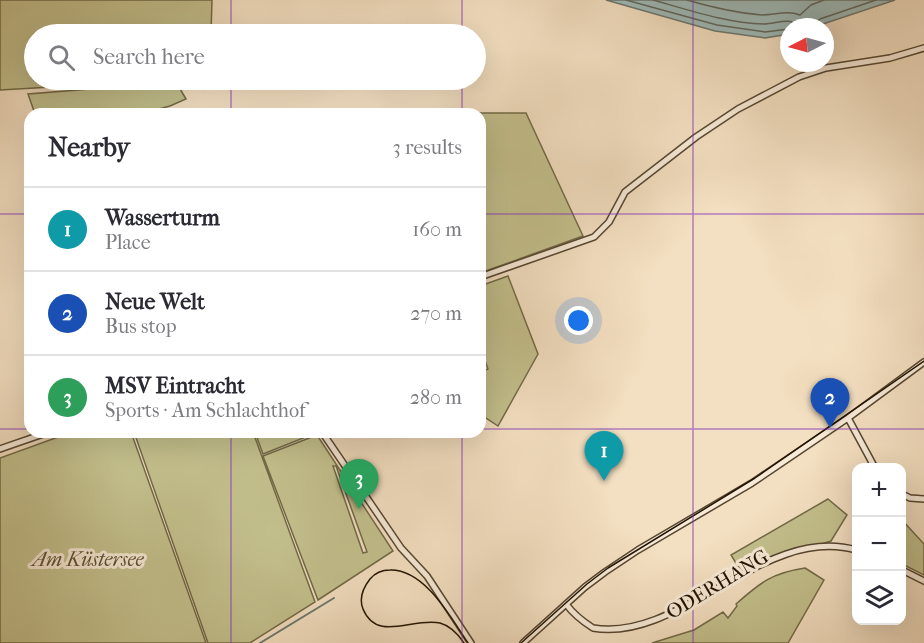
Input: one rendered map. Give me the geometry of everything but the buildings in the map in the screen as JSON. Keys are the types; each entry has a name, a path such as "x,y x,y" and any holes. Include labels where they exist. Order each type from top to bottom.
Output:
{"street":[{"path":"486,275 594,237 609,222 625,192 696,137 738,109 799,77 826,68 890,58 924,48"},
{"path":"523,643 592,582 630,555 746,486 848,418 924,362"},
{"path":"848,418 872,463"},
{"path":"0,450 33,438"},
{"path":"326,438 401,548 427,576 471,643"},
{"path":"906,496 924,499"},
{"name":"ODERHANG","path":"769,568 791,558 832,546 852,549"},
{"path":"904,571 924,581"},
{"path":"566,604 575,616 608,635"}],"green space":[{"path":"0,0 212,0 211,24 24,24 24,89 0,90"},
{"path":"78,90 181,90 186,99 162,108 33,108 28,94"},
{"path":"486,113 526,113 583,236 486,271"},
{"path":"508,276 538,354 498,426 486,418 486,370 488,369 486,364 486,284"},
{"name":"Am Küstersee","path":"55,438 133,438 206,643 0,643 0,458"},
{"path":"136,438 255,438 315,602 250,643 208,643"},
{"path":"257,438 303,438 263,454"},
{"path":"309,438 319,438 393,551 318,600 263,456","holes":["333,466 336,466 367,552 363,553"]},
{"path":"828,499 847,515 831,541 782,557 766,564 745,578 731,555"},
{"path":"906,524 924,544 924,575 906,566"},
{"path":"805,568 824,580 788,643 652,643 694,630 723,612 728,618 737,606 736,604 760,584 775,576"}],"water":[{"path":"606,0 895,0 834,20 834,18 780,18 780,36 765,38 715,31"}],"waterway":[{"path":"260,643 334,598"}],"tram line":[{"path":"521,643 608,568 755,478 924,361"},
{"path":"464,643 454,631 440,623 386,627 377,625 369,619 361,601 368,582 376,574 387,570 403,572 415,577 436,597 468,643"}],"place":[{"name":"Neue Welt","path":"830,428"},
{"name":"Wasserturm","path":"604,481"},
{"name":"MSV Eintracht","path":"359,509"}]}
